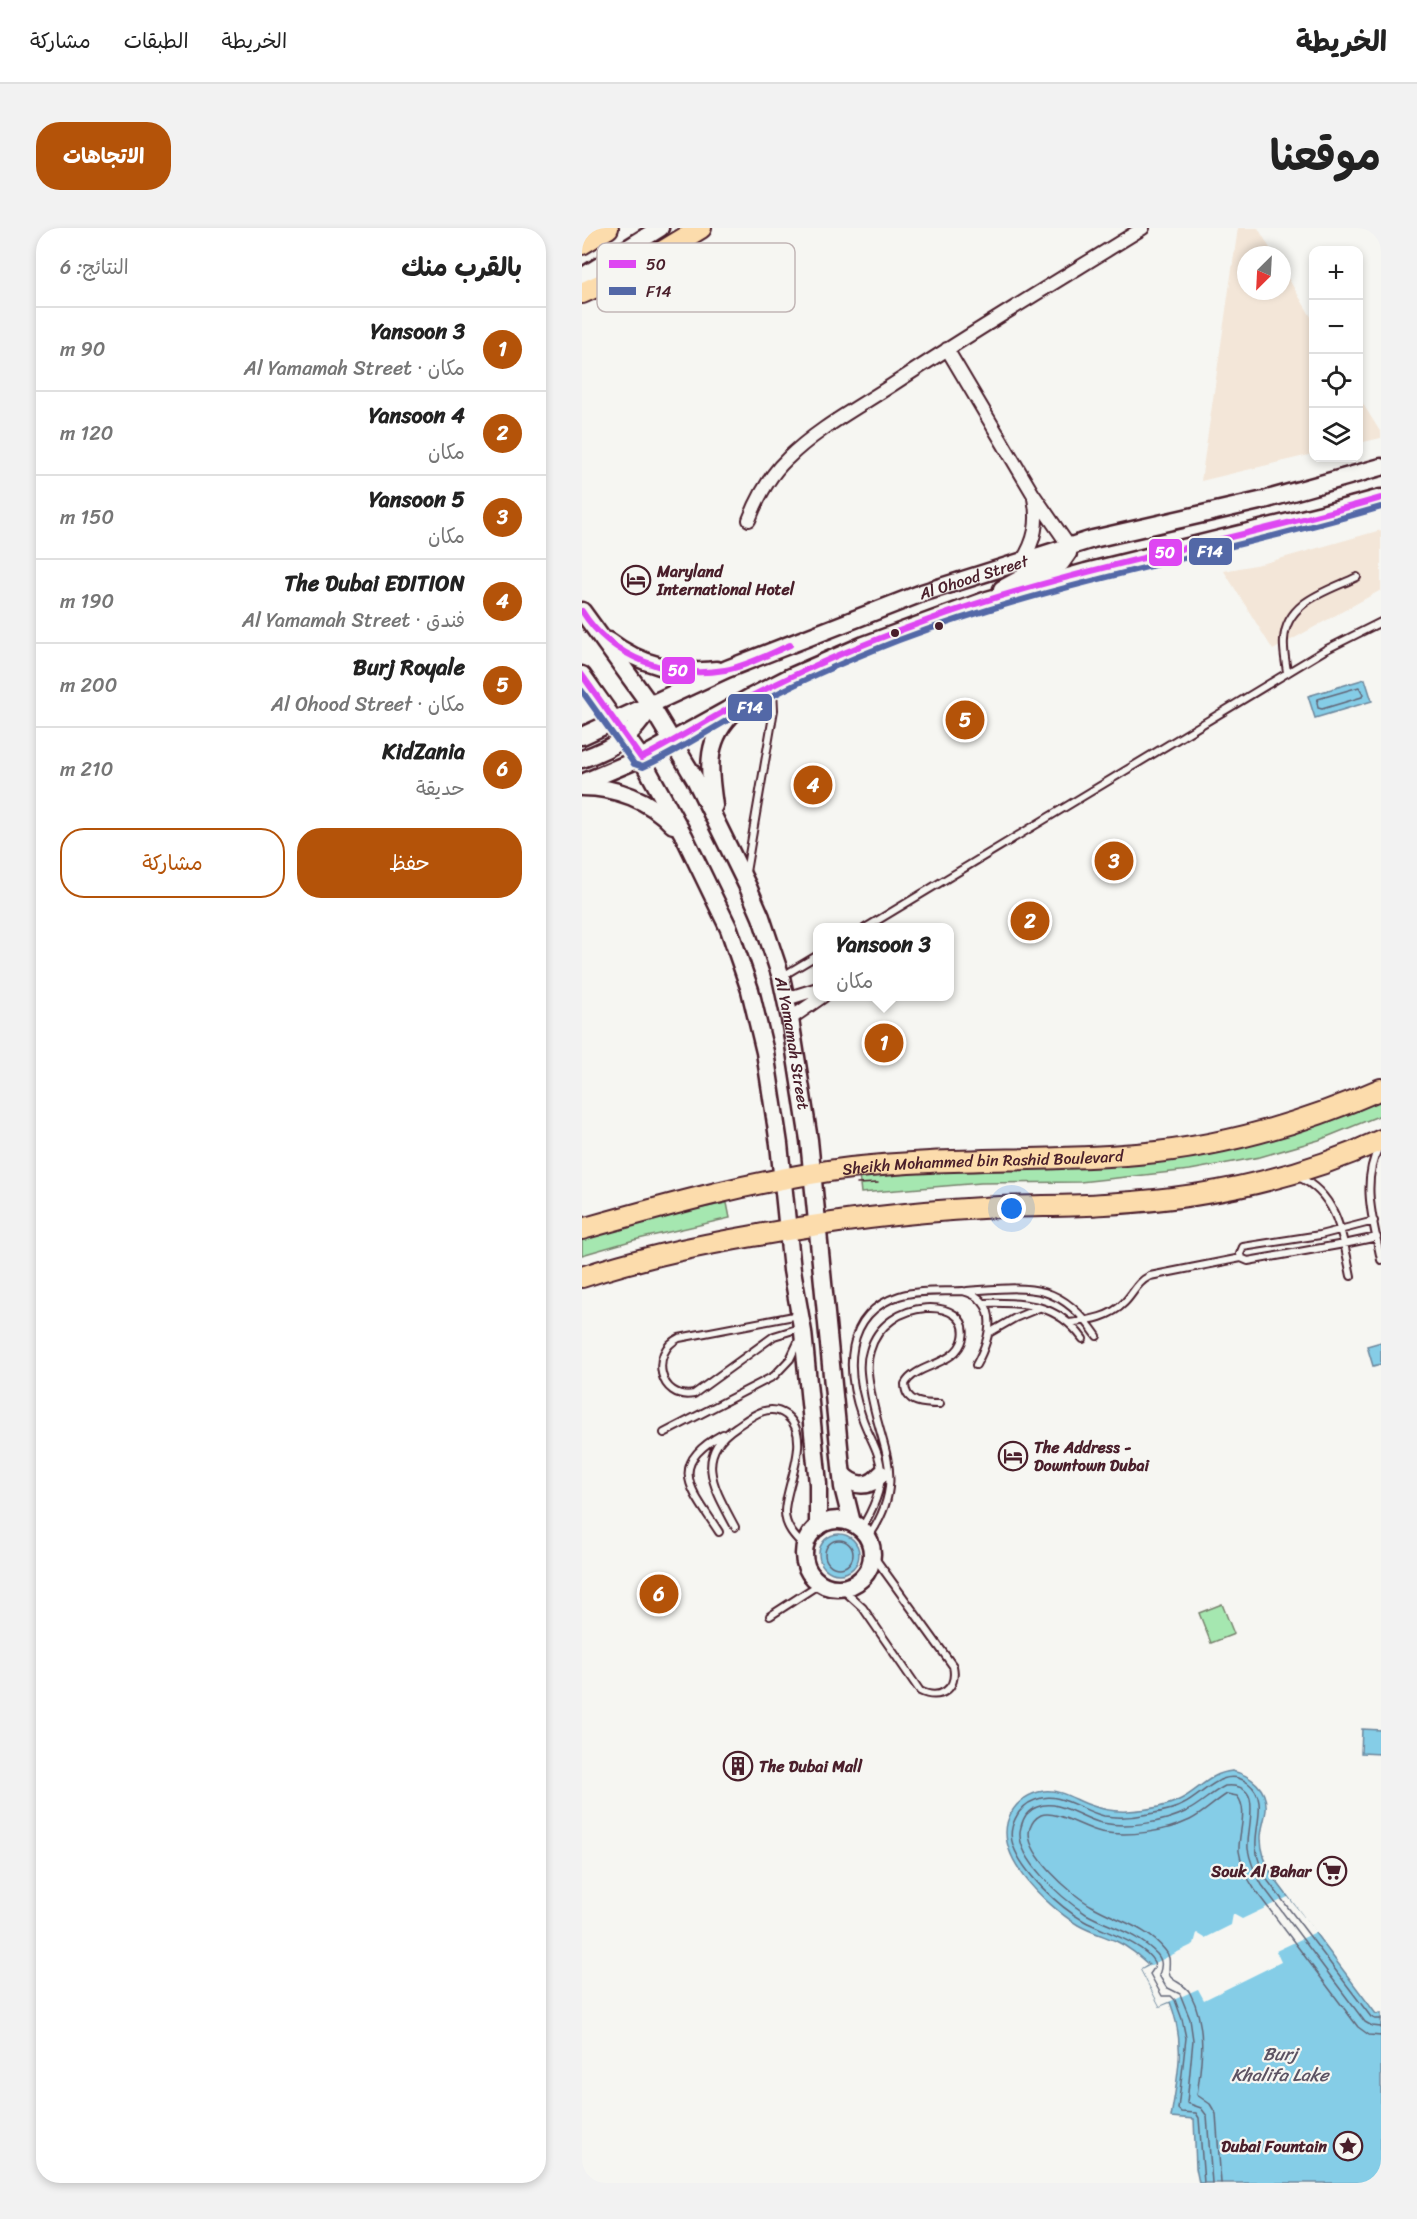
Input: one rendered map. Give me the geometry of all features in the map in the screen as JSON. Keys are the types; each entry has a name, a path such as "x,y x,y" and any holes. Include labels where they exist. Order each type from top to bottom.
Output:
{"main road":[{"path":"582,244 608,228"},
{"path":"676,243 701,228"},
{"path":"582,293 597,286"},
{"name":"Sheikh Mohammed bin Rashid Boulevard","path":"582,1229 742,1186 812,1174 918,1162 1089,1157 1184,1148 1280,1126 1327,1111 1381,1089"},
{"path":"582,1277 672,1252 818,1225 982,1208 1104,1204 1150,1200 1218,1190 1337,1159 1381,1140"}],"street":[{"path":"636,243 660,228"},
{"path":"749,520 756,503 775,472 800,447 947,349 1143,228"},
{"path":"582,276 597,267"},
{"path":"947,349 1033,494 1069,546 1068,553 1061,563 1015,581 987,600"},
{"name":"Al Ohood Street","path":"582,736 727,669 922,593 1069,546 1274,497 1381,467"},
{"path":"1022,561 1032,542 1036,527 1037,511 1033,494"},
{"name":"Al Ohood Street","path":"582,785 641,758 773,686 864,645 987,600 1086,572 1381,498"},
{"name":"Al Yamamah Street","path":"582,611 651,706 716,819 761,917 781,977 790,1018 812,1174 845,1500 863,1536"},
{"path":"598,633 627,653 660,666 693,671 727,669"},
{"name":"Al Yamamah Street","path":"582,675 641,758 684,836 729,929 750,990 765,1052 783,1179 819,1484 818,1527"},
{"path":"716,819 710,768 712,747 723,724 751,697"},
{"path":"582,759 608,749 627,737 641,723 651,706"},
{"path":"582,785 628,795 667,819 684,836"},
{"path":"786,999 813,991"},
{"path":"790,1018 816,1001"},
{"path":"842,1474 848,1480 862,1485 870,1484 881,1474"},
{"path":"840,1520 863,1536 870,1566 864,1577 854,1584 841,1588 831,1587 820,1583 807,1568 804,1557 805,1547 810,1536 818,1527 840,1520"}],"lane":[{"path":"1287,673 1284,638 1292,614 1311,598 1357,577"},
{"path":"872,923 1325,650 1381,622"},
{"path":"744,880 774,710 773,686"},
{"path":"781,977 813,958"},
{"path":"1381,1145 1373,1160 1368,1182 1381,1260"},
{"path":"1286,1174 1297,1176 1318,1188 1331,1207 1340,1230 1351,1276"},
{"path":"1241,1258 1241,1250 1244,1247 1301,1239 1374,1221"},
{"path":"1069,1323 1096,1319 1114,1311 1123,1304 1138,1283 1150,1276 1241,1258 1248,1261 1377,1237"},
{"path":"863,1536 877,1497 881,1474 877,1452 858,1407 851,1369 851,1355 858,1330 875,1309 899,1296 1015,1288 1035,1289 1063,1300 1086,1320 1097,1336"},
{"path":"963,1291 971,1293 984,1303 988,1313 988,1341 976,1365"},
{"path":"984,1303 1042,1307 1069,1323 1083,1339"},
{"path":"989,1333 1015,1318 1042,1307"},
{"path":"863,1536 879,1521 887,1502 890,1475 886,1447 875,1417 867,1362 873,1341 879,1331 906,1311 917,1308 934,1308 950,1312 958,1317 963,1325 964,1334 957,1349 935,1366 912,1376 905,1384 907,1395 911,1399 922,1403 940,1404"},
{"path":"801,1325 774,1336 694,1394 673,1392 665,1381 662,1358 667,1346 679,1338 801,1325"},
{"path":"664,1433 774,1376 790,1359 801,1325"},
{"path":"719,1532 691,1488 688,1472 690,1464 709,1442 756,1413 774,1410 790,1419 797,1437 797,1460 785,1514 793,1534 805,1547"},
{"path":"730,1431 715,1448 710,1470 716,1492 735,1527"},
{"path":"841,1588 863,1608 920,1691 936,1696 945,1693 950,1688 955,1673 953,1666 863,1536"},
{"path":"770,1616 820,1583"}],"shaded area":[{"path":"1238,228 1258,228 1269,246 1237,246 1237,300 1291,300 1291,283 1309,313 1309,455 1201,481"},
{"path":"1363,404 1381,433 1381,438 1363,442"},
{"path":"1381,530 1381,590 1273,650 1224,571 1265,563"}],"green space":[{"path":"1381,1098 1381,1115 1319,1140 1260,1157 1190,1170 1080,1182 981,1183 861,1193 859,1175 962,1168 1114,1164"},
{"path":"727,1203 730,1218 634,1240 582,1255 582,1239 660,1216"},
{"path":"1222,1604 1234,1634 1211,1643 1199,1613"}],"water":[{"path":"1365,679 1372,701 1315,718 1308,696"},
{"path":"1381,1342 1381,1364 1373,1366 1367,1346"},
{"path":"839,1534 853,1540 859,1554 853,1568 839,1574 825,1568 819,1554 825,1540"},
{"path":"1362,1729 1381,1730 1381,1754 1361,1753"},
{"name":"Burj Khalifa Lake","path":"1232,1771 1252,1780 1264,1796 1266,1810 1261,1843 1265,1859 1274,1878 1376,2014 1381,2013 1381,2183 1199,2183 1196,2168 1194,2119 1171,2117 1178,2073 1179,2046 1175,2017 1170,2002 1160,2006 1141,1970 1149,1965 1138,1955 1121,1943 1078,1925 1037,1892 1014,1861 1008,1845 1006,1829 1011,1813 1021,1801 1034,1794 1055,1791 1107,1810 1141,1810 1175,1802 1211,1778"}],"pier":[{"path":"1288,1897 1316,1932 1276,1951 1281,1962 1204,2000 1198,1989 1160,2006 1141,1970 1194,1944 1197,1933 1205,1938 1231,1925 1233,1914 1242,1919"}],"tram line":[{"path":"857,1184 878,1183"}],"transit line":[{"name":"50","path":"582,675 641,758 795,675 860,646 926,621 1038,585 1381,498"},
{"name":"F14","path":"582,691 634,764 643,767 780,692 899,640 958,619 1078,584 1381,507"},
{"name":"50","path":"582,611 594,627 626,653 664,668 705,672 725,670 790,645"}],"place":[{"name":"Maryland International Hotel","path":"636,580"},
{"name":"Burj Royale","path":"965,720"},
{"name":"The Dubai EDITION","path":"813,785"},
{"name":"Yansoon 5","path":"1114,861"},
{"name":"Yansoon 4","path":"1030,921"},
{"name":"Yansoon 3","path":"884,1043"},
{"name":"The Address - Downtown Dubai","path":"1013,1456"},
{"name":"KidZania","path":"659,1594"},
{"name":"The Dubai Mall","path":"738,1766"},
{"name":"Souk Al Bahar","path":"1332,1871"},
{"name":"Dubai Fountain","path":"1348,2146"}]}
